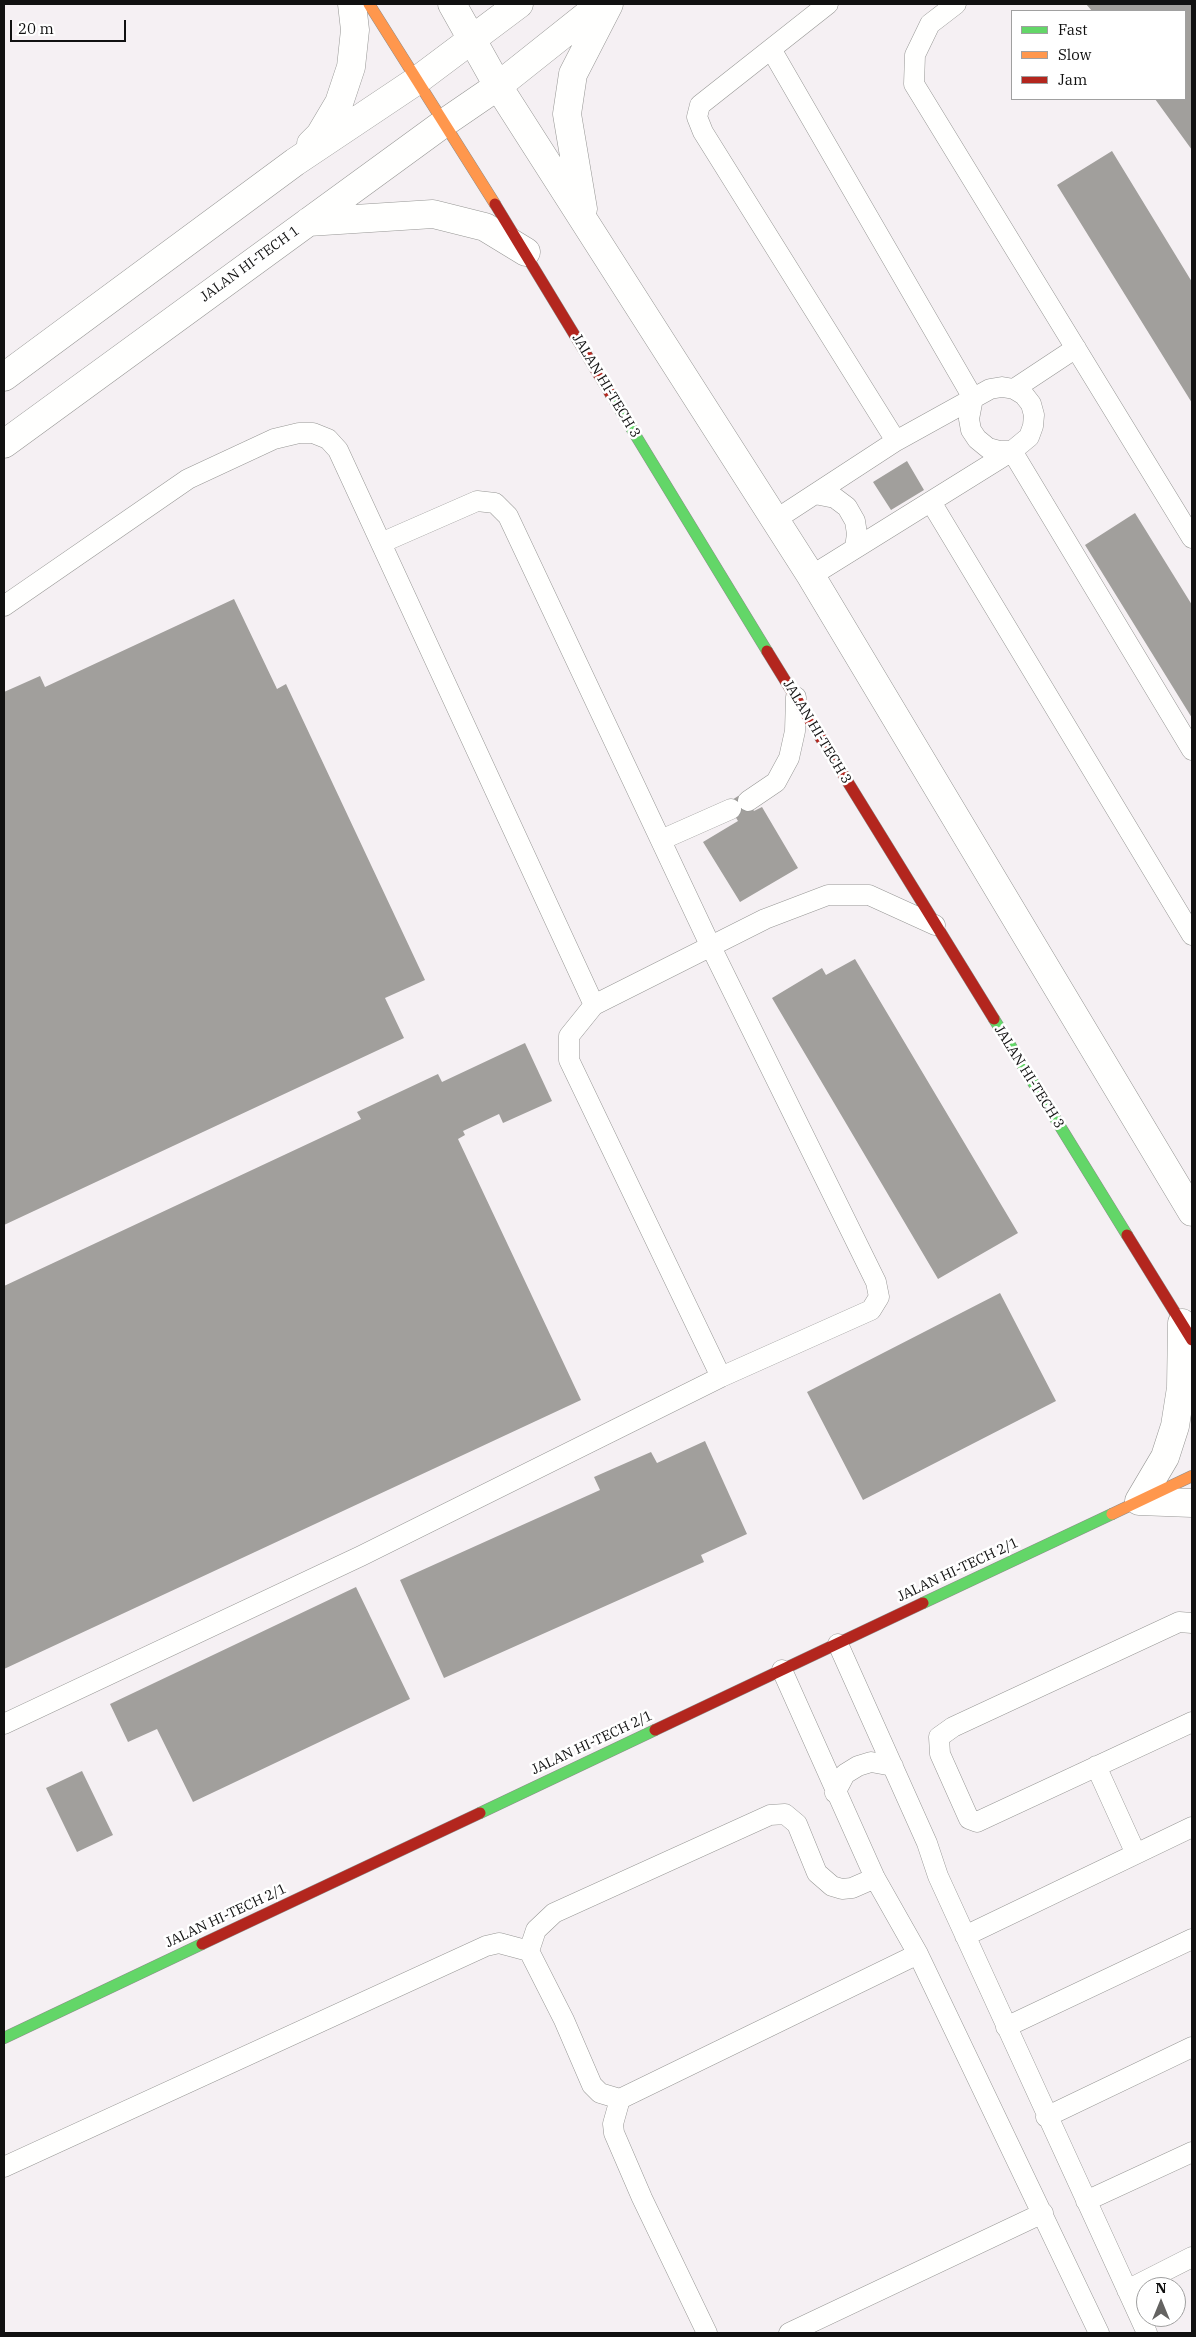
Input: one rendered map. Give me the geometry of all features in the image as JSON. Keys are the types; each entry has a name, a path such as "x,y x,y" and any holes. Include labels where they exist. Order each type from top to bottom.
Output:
{"street":[{"path":"295,162 320,135 339,103 351,67 355,30 352,4"},
{"path":"369,4 419,79"},
{"path":"452,4 498,86 811,576 1192,1212"},
{"path":"4,377 295,162 419,79 519,4"},
{"name":"JALAN HI-TECH 1","path":"4,444 444,123 498,86 601,4"},
{"path":"586,223 567,114 573,74 610,4"},
{"name":"JALAN HI-TECH 3","path":"419,79 444,123 526,252 670,494 1187,1332"},
{"path":"308,222 433,214 485,227 526,252"},
{"path":"1187,1332 1175,1426 1165,1458 1139,1501 1192,1504"},
{"name":"JALAN HI-TECH 2/1","path":"4,2038 1192,1476"}],"lane":[{"path":"828,4 700,105 697,117 703,132 896,441"},
{"path":"956,4 930,24 915,55 914,84 1192,538"},
{"path":"771,49 973,398 969,419 971,430 977,439 988,448 999,452 1012,451"},
{"path":"1014,389 1076,348"},
{"path":"775,520 896,441 990,389 1002,387 1014,389 1024,395 1031,404 1034,426 1029,437 1012,451 811,576"},
{"path":"4,606 188,479 274,438 299,433 314,433 328,439 338,450 382,543 594,1005"},
{"path":"1012,451 1192,750"},
{"path":"815,494 835,498 847,507 855,521 857,534 855,548"},
{"path":"4,1724 361,1556 721,1377 790,1348 871,1310 879,1297 876,1282 711,947 508,516 495,503 477,501 382,543"},
{"path":"930,502 1192,935"},
{"path":"660,840 740,805 776,782 789,758 794,731 796,696"},
{"path":"721,1377 569,1060 569,1036 594,1005 765,919 828,895 869,895 935,925"},
{"path":"1192,1623 1178,1622 952,1727 939,1737 940,1754 969,1819 977,1822 1192,1722"},
{"path":"838,1644 927,1842 938,1876 1046,2117 1146,2333"},
{"path":"782,1670 835,1793 875,1878 918,1954 1099,2333"},
{"path":"835,1793 845,1774 858,1766 871,1762 893,1766"},
{"path":"1096,1766 1136,1854"},
{"path":"875,1878 852,1888 842,1889 832,1886 817,1873 796,1824 786,1814 770,1815 554,1913 536,1930 529,1951 564,2020 592,2086 600,2093 620,2099 918,1954"},
{"path":"965,1936 1192,1827"},
{"path":"1006,2027 1192,1939"},
{"path":"4,2167 486,1946 499,1943 529,1951"},
{"path":"1046,2117 1192,2047"},
{"path":"620,2099 613,2124 614,2133 642,2198 707,2333"},
{"path":"1086,2201 1192,2152"},
{"path":"789,2333 1042,2213"},
{"path":"1127,2290 1192,2258"}],"shaded area":[{"path":"4,4 1192,4 1192,2333 4,2333"}],"building":[{"path":"1086,4 1192,4 1192,150 1156,100 1186,100 1186,10 1091,10"},
{"path":"1112,151 1192,282 1192,403 1057,185"},
{"path":"907,461 924,490 891,510 873,482"},
{"path":"1135,513 1192,605 1192,718 1085,545"},
{"path":"234,599 277,689 286,684 425,980 385,998 404,1038 4,1225 4,692 40,676 45,687"},
{"path":"743,793 754,811 762,807 798,868 740,902 703,842 738,821 727,803"},
{"path":"855,959 1018,1233 938,1279 772,998 822,968 826,975"},
{"path":"525,1043 552,1101 503,1123 499,1114 463,1131 465,1135 458,1139 581,1400 4,1669 4,1286 361,1119 357,1112 438,1074 442,1082"},
{"path":"1000,1293 1056,1401 863,1500 807,1392"},
{"path":"705,1441 747,1534 701,1555 704,1562 444,1678 400,1580 600,1490 594,1477 651,1452 657,1463"},
{"path":"356,1587 410,1699 193,1802 157,1729 128,1742 110,1704"},
{"path":"82,1771 113,1835 77,1852 46,1788"}],"traffic: fast":[{"path":"611,395 767,651"},
{"path":"994,1019 1127,1235"},
{"path":"923,1603 1112,1514"},
{"path":"480,1813 655,1730"},
{"path":"4,2038 202,1944"}],"traffic: slow":[{"path":"369,4 495,204"},
{"path":"1112,1514 1192,1476"}],"traffic: jam":[{"path":"495,204 611,395"},
{"path":"767,651 994,1019"},
{"path":"1127,1235 1192,1340"},
{"path":"655,1730 923,1603"},
{"path":"202,1944 480,1813"}]}
